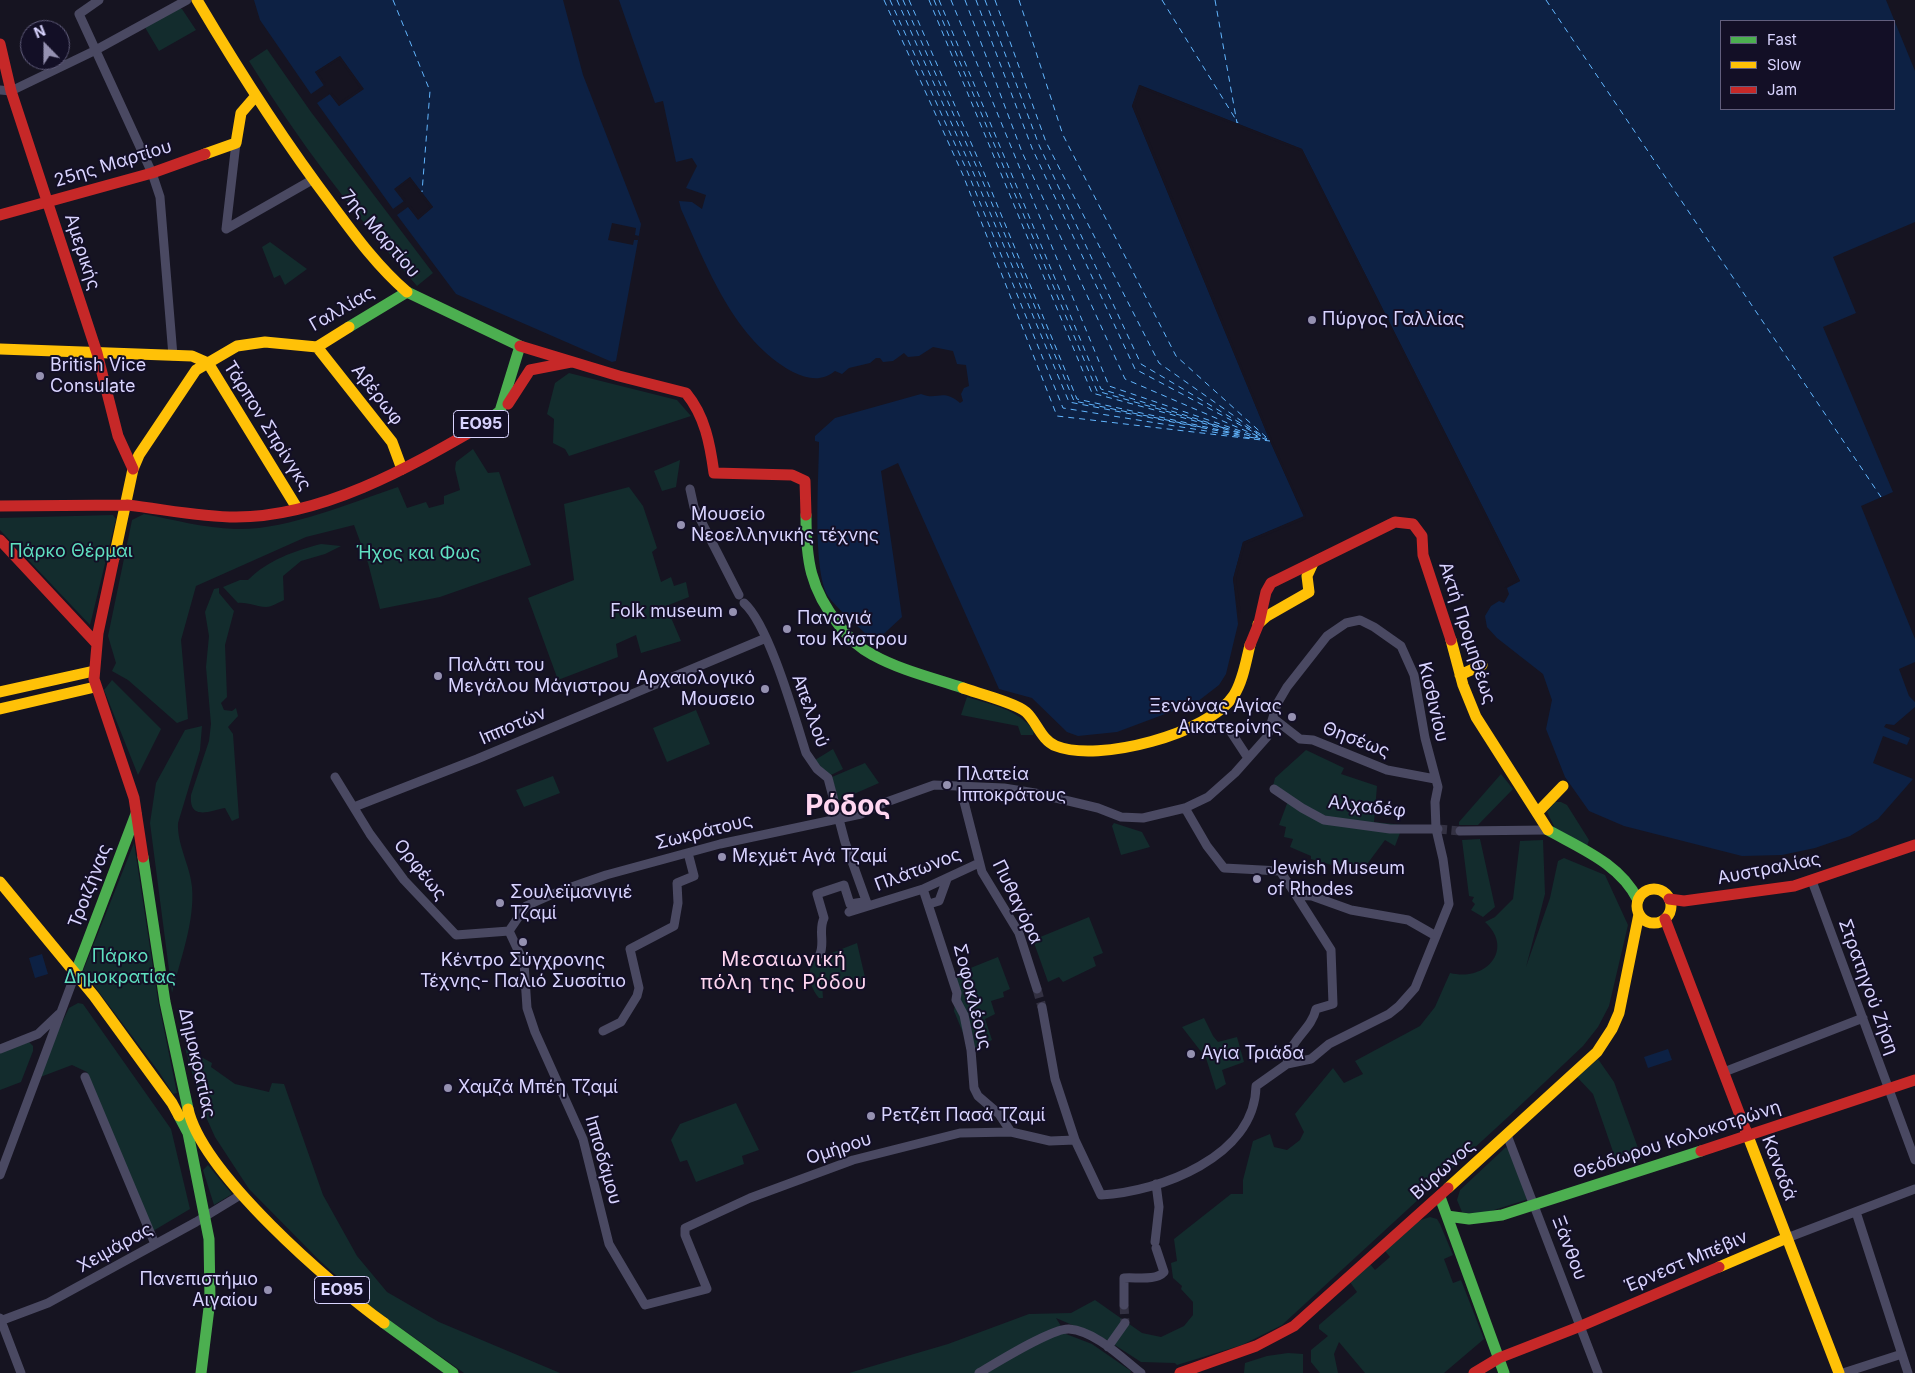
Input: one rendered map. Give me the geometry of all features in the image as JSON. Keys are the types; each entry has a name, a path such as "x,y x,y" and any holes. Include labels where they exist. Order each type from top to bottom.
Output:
{"street":[{"path":"99,0 79,14 94,51 152,173 160,197 173,356"},
{"path":"6,90 94,51 187,0"},
{"name":"7ης Μαρτίου","path":"197,0 254,98 312,180 356,238 392,280 406,292 520,346 571,362 686,393 694,401 711,445 714,473 798,476 805,481 806,558 809,577 825,608 848,635 869,654 1024,710 1035,721 1047,740 1066,749 1099,750 1150,742 1210,720 1223,720"},
{"name":"Αμερικής","path":"0,44 6,90 48,202 97,353 118,436 140,498 152,508"},
{"path":"254,98 245,104 239,113 226,229 312,180"},
{"name":"25ης Μαρτίου","path":"0,215 152,173 236,143"},
{"name":"Γαλλίας","path":"208,363 237,346 246,344 266,342 317,347 406,292"},
{"name":"ΕΟ95","path":"127,505 236,517 268,515 346,493 431,456 500,412 520,346"},
{"name":"Αβέρωφ","path":"317,347 383,429 392,442 402,469"},
{"path":"0,349 192,356 208,363"},
{"path":"500,412 508,404 530,370 571,362"},
{"name":"ΕΟ95","path":"96,644 127,505 132,473 139,455 196,370 208,363"},
{"name":"Τάρπον Σπρίνγκς","path":"208,363 297,508"},
{"name":"Απελλού","path":"690,488 694,507 742,599 750,609 766,638 806,753 817,769 828,778 839,818"},
{"path":"0,506 127,505"},
{"name":"Ακτή Προμηθέως","path":"1312,563 1395,522 1408,522 1412,524 1422,536 1423,555 1460,675 1476,717 1547,830"},
{"path":"3,544 96,644"},
{"path":"1258,624 1267,616 1309,592 1308,572 1312,563"},
{"path":"1248,758 1223,720 1239,685 1268,587 1312,563"},
{"name":"Κισθινίου","path":"1288,1064 1311,1059 1348,1032 1389,1014 1399,1006 1415,988 1449,904 1437,829 1435,802 1438,787 1414,675 1401,646 1374,627 1360,620 1346,623"},
{"name":"Σωκράτους","path":"509,932 526,906 560,891 606,875 758,835 861,814 934,785 1027,792 1098,808 1121,817 1143,818 1185,808 1208,797 1267,737 1286,687 1327,636 1346,623"},
{"name":"Ιπποτών","path":"354,807 477,759 766,638"},
{"name":"Δημοκρατίας","path":"96,644 94,671 96,687 129,779 136,812 165,1002 185,1103 190,1119 204,1147 242,1194 301,1255 363,1308 453,1373"},
{"path":"1460,675 1482,665"},
{"path":"0,692 94,671"},
{"path":"0,709 96,687"},
{"name":"Θησέως","path":"1273,718 1300,739 1313,740 1387,770 1435,779"},
{"name":"Ορφέως","path":"335,777 404,880 456,935 509,932"},
{"name":"Πυθαγόρα","path":"960,786 962,799 971,822 979,863 989,884 1019,933 1037,989"},
{"path":"1537,813 1563,786"},
{"name":"Αλχαδέφ","path":"1274,789 1324,820 1390,829 1437,829"},
{"path":"1042,1007 1055,1078 1075,1140 1101,1195 1124,1194 1195,1170 1234,1139 1256,1102 1256,1086 1288,1064 1288,1050 1314,1017 1316,1009 1333,1004 1331,950 1280,872 1224,868 1207,846 1185,808"},
{"name":"Τροιζήνας","path":"76,972 136,812"},
{"name":"Πλάτωνος","path":"839,818 845,842 867,903"},
{"path":"1460,830 1547,830 1603,860 1642,896"},
{"name":"Αυστραλίας","path":"1668,909 1684,901 1738,895 1812,881 1914,847"},
{"path":"603,1031 621,1022 637,996 639,988 630,949 674,926 678,904 677,883 694,876 688,853"},
{"name":"Πλάτωνος","path":"849,912 867,903 923,889 947,879 951,874 979,863"},
{"path":"929,904 939,901 947,879"},
{"name":"Στρατηγού Ζήση","path":"1812,881 1915,1160"},
{"path":"0,882 76,972 172,1103 188,1133 206,1216 209,1239 210,1300 200,1373"},
{"path":"820,954 823,946 820,925 824,918 817,894 844,885 850,904 867,903"},
{"name":"Σοφοκλέους","path":"923,889 956,993 956,1000 964,1015 972,1050 974,1088 978,1096 999,1114 1011,1132"},
{"path":"1656,889 1666,894 1668,909 1658,922 1649,922 1639,914 1642,896 1656,889"},
{"path":"1296,895 1312,896 1351,910 1408,920 1436,936"},
{"name":"Καναδά","path":"1668,909 1724,1072 1839,1373"},
{"name":"Βύρωνος","path":"1180,1373 1256,1346 1294,1326 1440,1197 1597,1052 1620,1013 1639,914"},
{"name":"Ιπποδάμου","path":"509,932 524,963 530,1016 583,1139 609,1244 616,1259 645,1305 707,1289"},
{"path":"0,1175 4,1153 76,972"},
{"path":"0,1049 38,1034 60,1012"},
{"path":"1724,1072 1863,1018"},
{"path":"85,1077 155,1244"},
{"name":"Θεόδωρου Κολοκοτρώνη","path":"1447,1216 1462,1221 1475,1220 1536,1206 1915,1080"},
{"name":"Ομήρου","path":"707,1289 685,1235 685,1228 750,1198 853,1160 960,1133 1011,1132 1050,1141 1075,1140"},
{"name":"Ξάνθου","path":"1507,1135 1536,1206 1598,1373"},
{"path":"1124,1305 1122,1281 1126,1278 1144,1278 1161,1275 1164,1272 1156,1245 1159,1207 1156,1184"},
{"name":"Έρνεστ Μπέβιν","path":"1474,1373 1499,1358 1581,1326 1787,1238 1915,1189"},
{"name":"Χειμάρας","path":"0,1320 48,1303 206,1216 242,1194"},
{"path":"1440,1197 1504,1373"},
{"path":"1856,1212 1908,1373"},
{"path":"0,1320 21,1373"},
{"path":"1110,1345 1125,1323"},
{"path":"978,1373 1065,1329 1091,1336 1110,1345 1141,1373"},
{"path":"1843,1373 1902,1354"}],"green space":[{"path":"175,7 182,9 196,30 159,51 143,24"},
{"path":"267,49 311,112 433,273 417,286 328,177 287,120 249,61"},
{"path":"270,242 307,269 285,285 280,275 274,278 262,247"},
{"path":"569,373 677,400 691,416 569,456 565,449 553,443 554,419 547,414 555,383"},
{"name":"Ήχος και Φως","path":"473,449 488,473 499,472 531,565 440,597 380,609 368,563 354,525 306,537 196,586 181,640 188,719 177,723 128,680 112,671 116,663 108,636 132,520 144,514 212,527 235,529 275,526 317,515 398,487 407,508 426,502 429,508 444,504 444,496 460,490 455,469 456,462"},
{"path":"680,460 676,487 662,491 654,471"},
{"path":"629,487 643,506 657,548 652,552 661,582 671,577 674,586 686,582 689,597 666,606 681,641 641,653 636,635 616,644 618,657 558,680 528,598 574,580 564,504"},
{"name":"Πάρκο Θέρμαι","path":"113,515 116,519 90,625 0,530 0,518"},
{"path":"321,544 341,546 325,554 301,561 283,576 284,600 273,605 262,607 238,603 223,587 240,580 248,580 264,567 282,557"},
{"path":"219,588 219,593 234,611 225,645 227,697 221,703 224,710 232,711 236,708 238,716 228,727 233,734 239,818 232,821 225,808 201,812 193,808 191,803 191,795 209,741 211,724 206,667 209,636 205,612 214,589"},
{"path":"112,680 161,729 138,775 104,690"},
{"path":"967,697 995,705 1012,713 1028,724 1034,731 1033,735 1021,735 1018,726 961,715"},
{"name":"Αρχαιολογικό Μουσειο","path":"696,710 710,744 667,762 653,728"},
{"path":"202,726 200,750 178,823 179,839 191,879 192,900 189,927 172,993 150,823 156,783 185,730"},
{"path":"833,749 843,769 829,776 815,760"},
{"path":"1306,750 1344,768 1341,774 1377,786 1374,822 1403,825 1395,846 1385,840 1365,867 1353,865 1349,870 1311,859 1311,856 1290,847 1293,839 1284,837 1286,827 1279,825 1288,801 1272,790 1275,778"},
{"path":"865,763 879,783 838,801 832,777"},
{"path":"1501,774 1513,789 1478,825 1459,825 1459,822"},
{"path":"553,776 560,793 524,807 516,790"},
{"path":"1555,802 1567,805 1589,840 1587,846 1555,828 1547,812"},
{"path":"1114,823 1142,832 1150,847 1121,855 1112,826"},
{"path":"1480,839 1495,907 1483,917 1471,910 1475,904 1472,901 1474,897 1469,896 1462,840"},
{"path":"1543,840 1545,894 1526,967 1550,898 1558,861 1564,858 1605,875 1628,925 1609,1006 1598,1027 1583,1046 1508,1117 1282,1325 1242,1345 1177,1365 1175,1363 1141,1362 1107,1340 1056,1318 1066,1334 1092,1344 1131,1371 1130,1373 849,1373 948,1344 1029,1314 1071,1313 1095,1300 1142,1333 1161,1337 1184,1326 1193,1315 1193,1302 1181,1289 1182,1286 1173,1278 1171,1263 1177,1261 1174,1239 1231,1194 1243,1194 1243,1180 1253,1141 1270,1134 1274,1147 1287,1150 1300,1140 1304,1132 1295,1114 1333,1068 1344,1083 1363,1074 1355,1061 1420,1026 1435,1007 1450,973 1464,974 1476,972 1485,968 1493,961 1497,952 1497,942 1493,932 1485,922 1495,917 1513,899 1520,841"},
{"name":"Πάρκο Δημοκρατίας","path":"134,843 158,1000 177,1093 173,1094 159,1072 83,971"},
{"path":"1089,917 1103,953 1093,957 1096,966 1063,982 1059,977 1048,982 1033,940"},
{"path":"857,943 867,986 850,990 848,986 832,989 831,984 822,984 823,998 819,998 813,989 809,974 815,960 829,959 829,954"},
{"path":"998,957 1010,989 1003,992 1004,997 991,1001 995,1014 985,1019 992,1040 970,1050 954,1011 957,987 953,975"},
{"path":"78,1003 83,1004 171,1129 190,1209 153,1231 87,1072 72,1065 35,1079 69,1008"},
{"path":"1204,1018 1218,1042 1237,1037 1244,1062 1222,1070 1226,1084 1216,1090 1206,1058 1182,1027"},
{"path":"29,1042 33,1046 33,1051 21,1082 0,1090 0,1052"},
{"path":"185,1048 212,1063 211,1067 235,1084 269,1092 272,1083 284,1084 323,1195 357,1256 387,1292 439,1322 560,1373 464,1373 367,1304 318,1259 249,1189 215,1137 202,1108"},
{"path":"1598,1059 1614,1082 1642,1159 1618,1166 1593,1094 1577,1077"},
{"path":"736,1103 759,1150 742,1156 744,1164 696,1182 687,1160 680,1162 671,1140 680,1124"},
{"path":"1506,1147 1513,1153 1529,1199 1478,1215 1462,1212 1457,1200 1460,1190"},
{"path":"208,1165 232,1194 214,1205 203,1170"},
{"path":"1430,1217 1437,1219 1440,1224 1453,1255 1444,1259 1453,1283 1461,1280 1484,1339 1444,1373 1365,1373 1339,1342 1334,1354 1338,1373 1320,1373 1311,1362 1311,1350 1328,1336 1319,1329 1319,1325 1357,1292 1350,1282 1370,1264 1375,1270 1390,1257 1385,1251 1418,1221"},
{"path":"1288,1353 1303,1354 1303,1373 1244,1373 1245,1363 1267,1356"}],"water":[{"path":"254,0 563,0 583,75 641,224 616,361 612,362 456,294 397,215 408,207 418,219 433,207 410,177 395,189 404,201 393,209 317,103 330,94 339,106 363,89 340,56 315,72 324,85 311,94 260,20"},
{"path":"619,0 1886,0 1894,20 1720,20 1720,110 1895,110 1895,22 1915,71 1915,222 1833,257 1856,313 1823,327 1893,492 1861,506 1915,639 1915,662 1899,669 1909,696 1915,702 1915,707 1894,725 1886,724 1884,727 1910,738 1907,745 1883,736 1873,763 1913,779 1878,819 1850,836 1815,848 1782,855 1742,856 1624,826 1589,811 1565,777 1546,729 1552,700 1543,674 1497,638 1487,627 1485,616 1491,606 1499,601 1504,603 1509,594 1507,588 1520,581 1302,149 1140,85 1132,106 1270,441 1304,517 1243,542 1233,579 1238,624 1226,674 1219,685 1197,702 1117,732 1078,736 1067,732 1032,698 999,689 898,463 881,471 902,617 875,642 832,601 823,583 818,544 819,442 815,441 815,436 835,418 921,394 927,396 949,396 960,403 963,401 961,394 964,388 969,386 966,365 957,364 953,351 933,347 919,356 908,357 904,353 893,361 883,362 880,358 876,358 870,363 849,368 842,374 835,371 825,377 814,378 793,372 772,358 738,322 712,278 681,209 679,201 692,202 702,209 706,195 686,188 697,166 692,158 676,162 663,101 655,103"},
{"path":"42,954 48,974 35,978 29,958"},
{"path":"1668,1049 1672,1060 1648,1068 1644,1057"}],"pier":[{"path":"340,56 364,89 339,106 328,92 331,92 340,102 360,88 339,59 318,73 326,84 325,87 315,72"},
{"path":"1139,85 1302,149 1520,581 1504,588 1517,580 1301,151 1141,88 1135,106 1272,440 1306,516 1305,519 1245,544 1236,579 1241,613 1239,613 1233,579 1243,542 1304,516 1270,441 1132,106"},
{"path":"410,177 433,207 418,220 407,205 410,205 418,216 430,207 410,180 398,189 406,200 405,203 394,189"},
{"path":"612,223 636,228 635,235 639,236 638,240 634,240 633,245 608,240"}],"ferry route":[{"path":"393,0 430,91 422,192"},
{"path":"884,0 963,175 1057,416 1270,441"},
{"path":"890,0 968,173 1063,408 1250,438"},
{"path":"897,0 973,172 1069,402 1245,436"},
{"path":"903,0 978,170 1074,401 1201,427"},
{"path":"909,0 982,168 1077,399 1238,434"},
{"path":"929,0 1092,393 1265,440"},
{"path":"934,0 1097,391 1224,428"},
{"path":"939,0 1101,389 1245,434"},
{"path":"951,0 1109,386 1258,437"},
{"path":"965,0 1022,152 1125,379 1267,440"},
{"path":"976,0 1032,148 1135,369 1261,436"},
{"path":"985,0 1039,145 1141,364 1257,433"},
{"path":"995,0 1046,142 1159,363 1267,439"},
{"path":"1019,0 1063,135 1176,356 1266,437"},
{"path":"1162,0 1238,123"},
{"path":"1215,0 1237,123"},
{"path":"1546,0 1881,497"},
{"path":"1249,437 1260,439"}],"tunnel":[{"path":"1438,829 1460,831"},
{"path":"1037,989 1042,1007"},
{"path":"1124,1305 1125,1323"}],"traffic: fast":[{"path":"349,327 407,292 520,346 500,411 479,427"},
{"path":"806,515 807,546 816,586 829,612 846,634 863,649 883,660 963,688"},
{"path":"76,972 136,814"},
{"path":"1548,830 1587,851 1611,867 1630,887 1638,900"},
{"path":"143,857 165,1002 188,1109"},
{"path":"179,1116 188,1133 209,1239 210,1300 201,1373"},
{"path":"1447,1216 1469,1219 1502,1215 1701,1151"},
{"path":"1440,1197 1504,1373"},
{"path":"384,1323 453,1373"}],"traffic: slow":[{"path":"197,0 262,105 297,156 350,229 386,272 407,292"},
{"path":"205,154 236,143 241,113 254,98"},
{"path":"114,558 133,469 139,455 196,370 237,346 265,342 317,347 349,327"},
{"path":"317,347 392,442 402,469"},
{"path":"0,349 192,356 208,363 297,508"},
{"path":"1258,624 1267,616 1309,592 1307,576 1313,563"},
{"path":"1451,640 1463,685 1476,717 1548,830"},
{"path":"963,688 1005,702 1026,712 1047,740 1056,746 1075,750 1098,751 1124,748 1178,733 1202,722 1221,709 1234,695 1240,684 1250,645"},
{"path":"1460,675 1482,665"},
{"path":"0,692 94,671"},
{"path":"0,709 95,687"},
{"path":"1537,813 1563,786"},
{"path":"0,882 94,996 172,1103 179,1116"},
{"path":"1654,889 1666,894 1671,906 1666,918 1654,923 1642,918 1637,906 1642,894 1654,889"},
{"path":"1448,1188 1597,1052 1612,1029 1619,1013 1639,914"},
{"path":"188,1109 198,1135 217,1164 242,1195 302,1255 384,1323"},
{"path":"1746,1131 1839,1373"},
{"path":"1719,1267 1787,1238"}],"traffic: jam":[{"path":"0,44 11,91 97,353 118,436 133,469"},
{"path":"0,215 152,173 205,154"},
{"path":"520,346 619,376 686,393 698,411 706,431 714,473 792,475 805,481 806,515"},
{"path":"508,404 530,370 571,362"},
{"path":"127,505 222,517 268,515 300,509 332,499 394,473 479,427"},
{"path":"0,506 127,505"},
{"path":"1250,645 1259,623 1266,592 1271,583 1395,522 1413,524 1422,536 1423,555 1451,640"},
{"path":"0,540 97,644"},
{"path":"114,558 98,633 94,679 134,798 143,857"},
{"path":"1669,899 1684,901 1794,886 1915,845"},
{"path":"1665,919 1746,1131"},
{"path":"1701,1151 1915,1080"},
{"path":"1180,1373 1256,1346 1294,1326 1448,1188"},
{"path":"1474,1373 1499,1358 1581,1326 1719,1267"}],"place":[{"name":"Πύργος Γαλλίας","path":"1312,320"},
{"name":"British Vice Consulate","path":"40,376"},
{"name":"Μουσείο Νεοελληνικής τέχνης","path":"681,525"},
{"name":"Folk museum","path":"733,612"},
{"name":"Παναγιά του Κάστρου","path":"787,629"},
{"name":"Παλάτι του Μεγάλου Μάγιστρου","path":"438,676"},
{"name":"Αρχαιολογικό Μουσειο","path":"765,689"},
{"name":"Ξενώνας Αγίας Αικατερίνης","path":"1292,717"},
{"name":"Πλατεία Ιπποκράτους","path":"947,785"},
{"name":"Μεχμέτ Αγά Τζαμί","path":"722,857"},
{"name":"Jewish Museum of Rhodes","path":"1257,879"},
{"name":"Σουλεϊμανιγιέ Τζαμί","path":"500,903"},
{"name":"Κέντρο Σύγχρονης Τέχνης- Παλιό Συσσίτιο","path":"523,942"},
{"name":"Αγία Τριάδα","path":"1191,1054"},
{"name":"Χαμζά Μπέη Τζαμί","path":"448,1088"},
{"name":"Ρετζέπ Πασά Τζαμί","path":"871,1116"},
{"name":"Πανεπιστήμιο Αιγαίου","path":"268,1290"}],"district":[{"name":"Ρόδος","path":"848,807"},
{"name":"Μεσαιωνική πόλη της Ρόδου","path":"784,972"}]}
